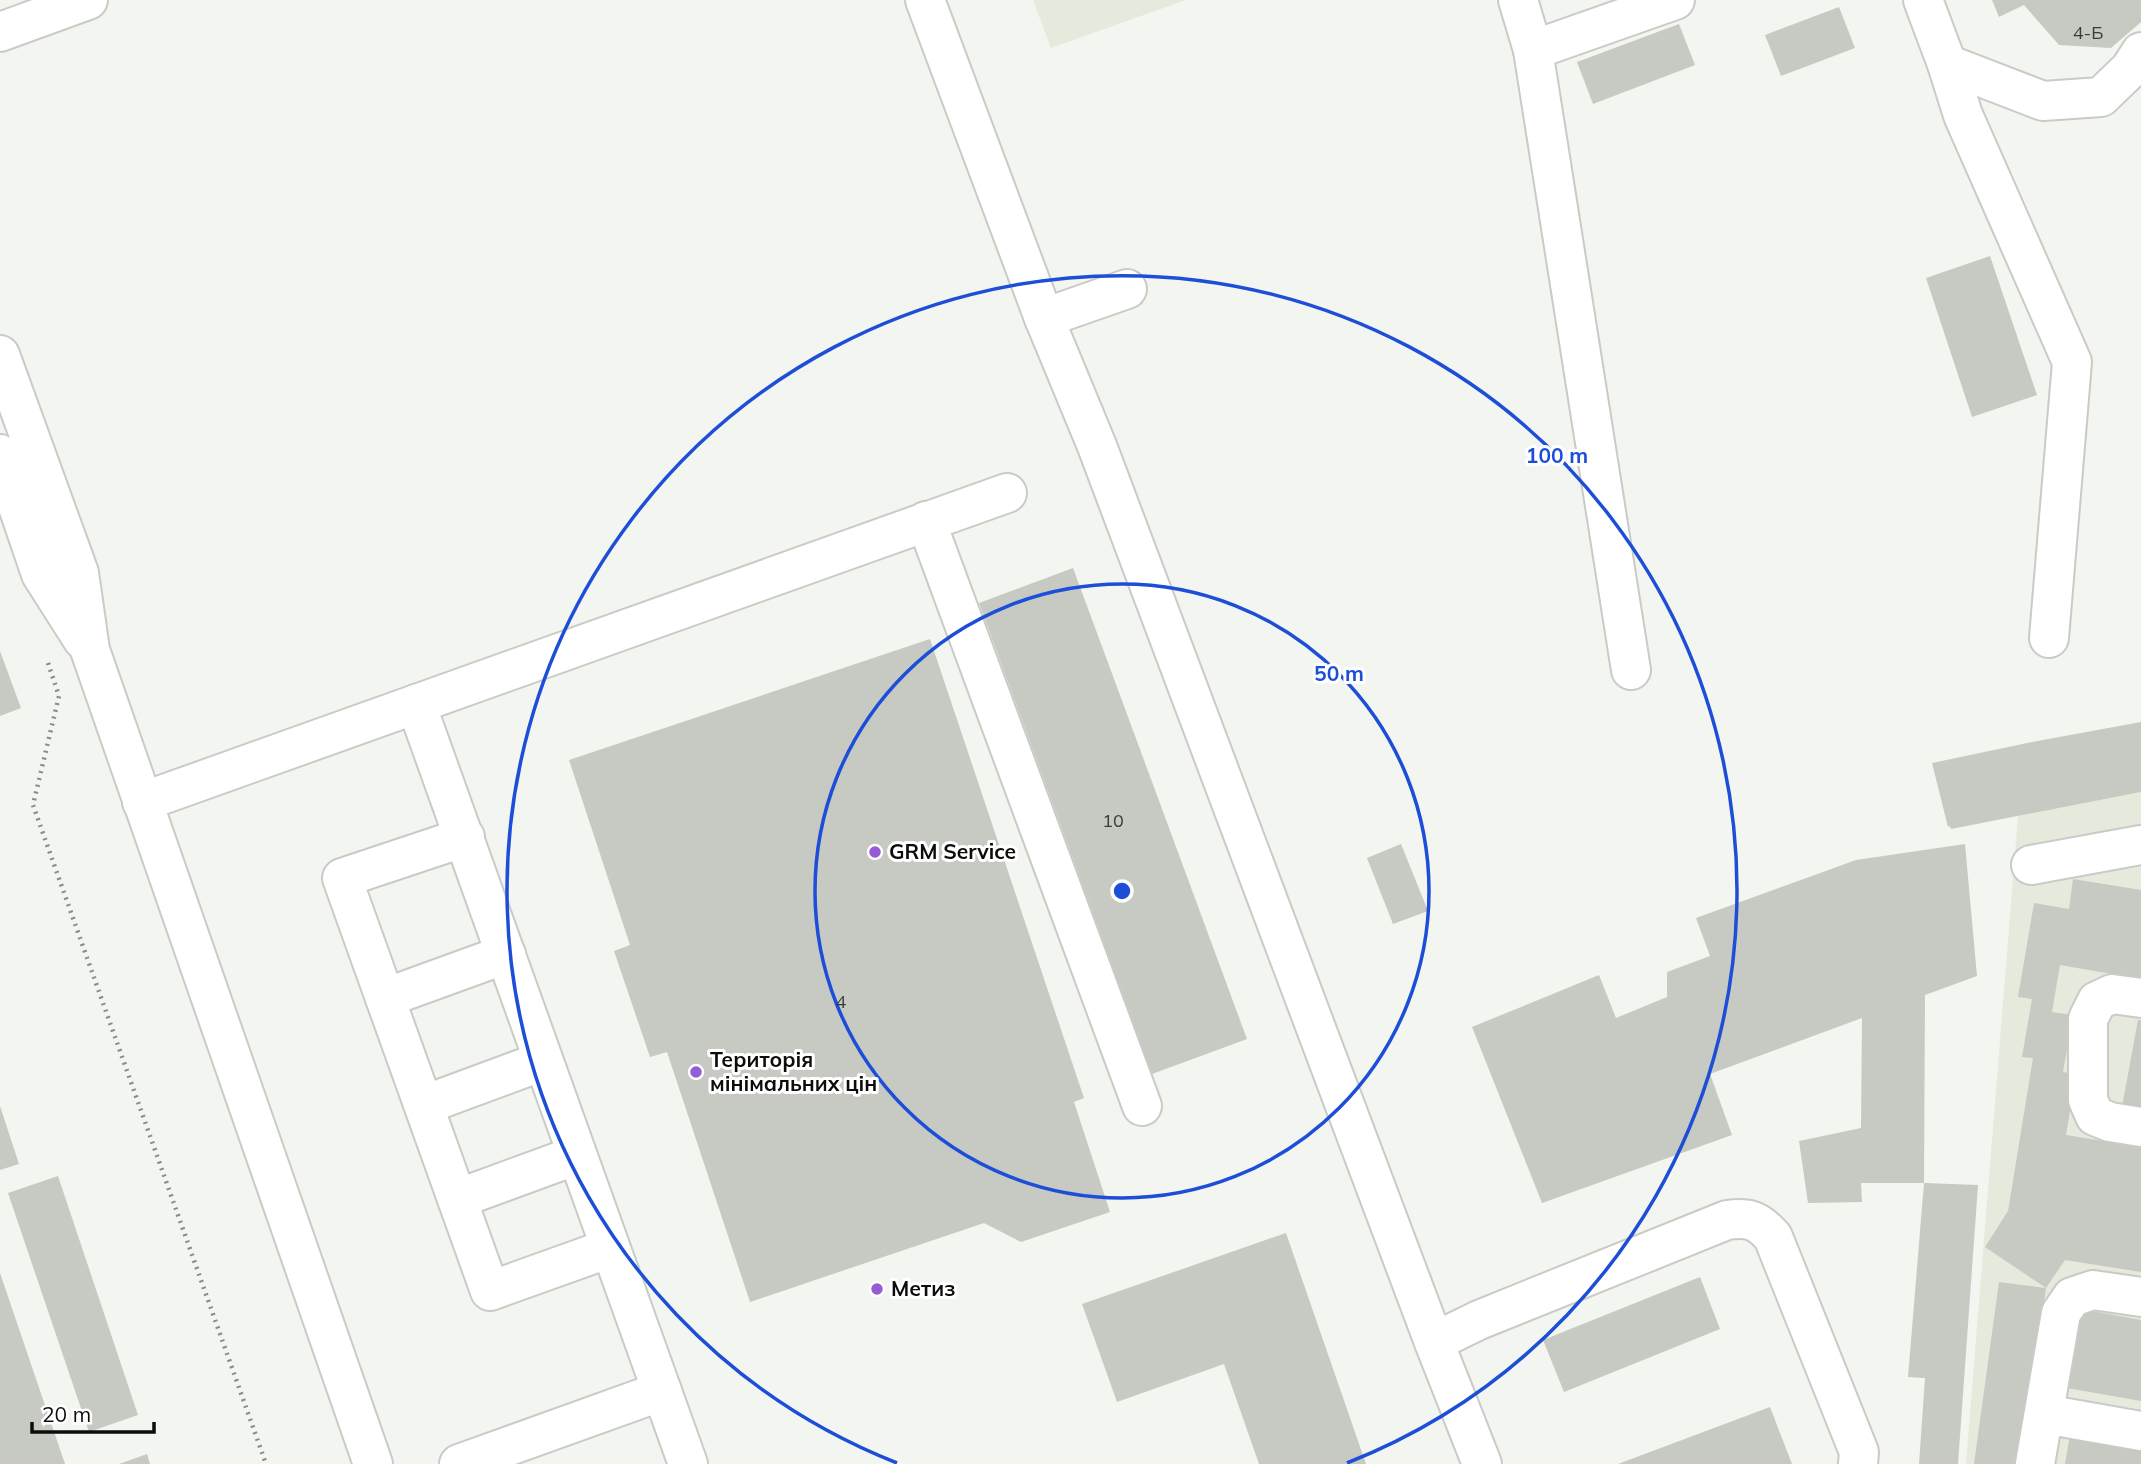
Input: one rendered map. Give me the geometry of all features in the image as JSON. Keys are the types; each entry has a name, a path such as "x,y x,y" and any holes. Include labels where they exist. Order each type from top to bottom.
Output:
{"main road":[{"path":"0,32 88,0"},
{"path":"925,0 1044,318 1097,446 1482,1464"},
{"path":"1518,0 1533,50 1631,670"},
{"path":"1533,50 1675,0"},
{"path":"1923,0 1963,115 2072,362 2049,638"},
{"path":"1947,64 2043,101 2101,97 2130,69 2141,52"},
{"path":"1044,318 1127,289"},
{"path":"0,355 79,573 90,650 373,1464"},
{"path":"0,454 41,574 90,650"},
{"path":"142,802 1007,493"},
{"path":"926,521 1142,1106"},
{"path":"416,704 688,1464"},
{"path":"464,837 342,878 490,1291 610,1248"},
{"path":"2031,865 2141,845"},
{"path":"385,998 506,954"},
{"path":"2141,998 2112,994 2097,1001 2088,1018 2088,1100 2095,1116 2141,1128"},
{"path":"424,1105 543,1061"},
{"path":"457,1199 578,1155"},
{"path":"1434,1342 1479,1320 1714,1225 1744,1218 1762,1224 1773,1237 1859,1452 1858,1464"},
{"path":"2035,1464 2062,1312 2072,1297 2094,1290 2141,1297"},
{"path":"459,1464 662,1391"},
{"path":"2044,1414 2141,1431"}],"path":[{"path":"46,657 59,696 33,805 266,1464"}],"shaded area":[{"path":"1033,0 1186,0 1051,48"},
{"path":"2141,792 2141,1464 1966,1464 2018,816"}],"building":[{"path":"1992,0 2141,0 2141,22 2111,48 2059,45 2024,5 1999,17"},
{"path":"1839,7 1855,48 1781,76 1765,35"},
{"path":"1679,24 1695,65 1593,104 1577,62"},
{"path":"1990,256 2037,395 1972,417 1926,278"},
{"path":"1073,568 1247,1039 1152,1074 979,603"},
{"path":"930,639 1084,1098 1074,1102 1110,1212 1021,1242 984,1223 750,1302 667,1052 650,1057 614,951 630,945 569,760"},
{"path":"0,651 21,708 0,716"},
{"path":"2141,722 2141,792 1951,829 1948,827 1932,763"},
{"path":"1401,844 1428,911 1393,924 1367,858"},
{"path":"1965,844 1977,976 1925,995 1924,1183 1861,1183 1862,1202 1808,1203 1799,1141 1861,1128 1862,1018 1710,1074 1732,1135 1542,1203 1472,1027 1599,975 1616,1018 1667,997 1667,972 1710,956 1696,918 1856,860"},
{"path":"2073,879 2141,890 2141,979 2060,965 2052,1012 2073,1015 2063,1072 2076,1074 2066,1135 2141,1147 2141,1272 2065,1260 2046,1288 1985,1247 2008,1211 2033,1058 2022,1057 2032,999 2018,997 2034,903 2069,909"},
{"path":"2138,1020 2141,1020 2141,1110 2122,1107"},
{"path":"0,1106 19,1164 0,1170"},
{"path":"58,1176 138,1415 89,1432 8,1193"},
{"path":"1924,1183 1978,1185 1958,1464 1919,1464 1925,1378 1908,1377"},
{"path":"1286,1233 1366,1464 1259,1464 1224,1364 1117,1402 1082,1304"},
{"path":"0,1273 65,1464 0,1464"},
{"path":"1700,1277 1720,1329 1564,1392 1543,1340"},
{"path":"1999,1282 2046,1288 2022,1464 1974,1464"},
{"path":"2081,1309 2141,1320 2141,1401 2067,1388"},
{"path":"1770,1407 1792,1464 1618,1464"},
{"path":"2070,1435 2141,1449 2141,1464 2065,1464"},
{"path":"147,1454 150,1464 119,1464"}],"place":[{"name":"GRM Service","path":"875,852"},
{"name":"Територія мінімальних цін","path":"696,1072"},
{"name":"Метиз","path":"877,1289"}]}
